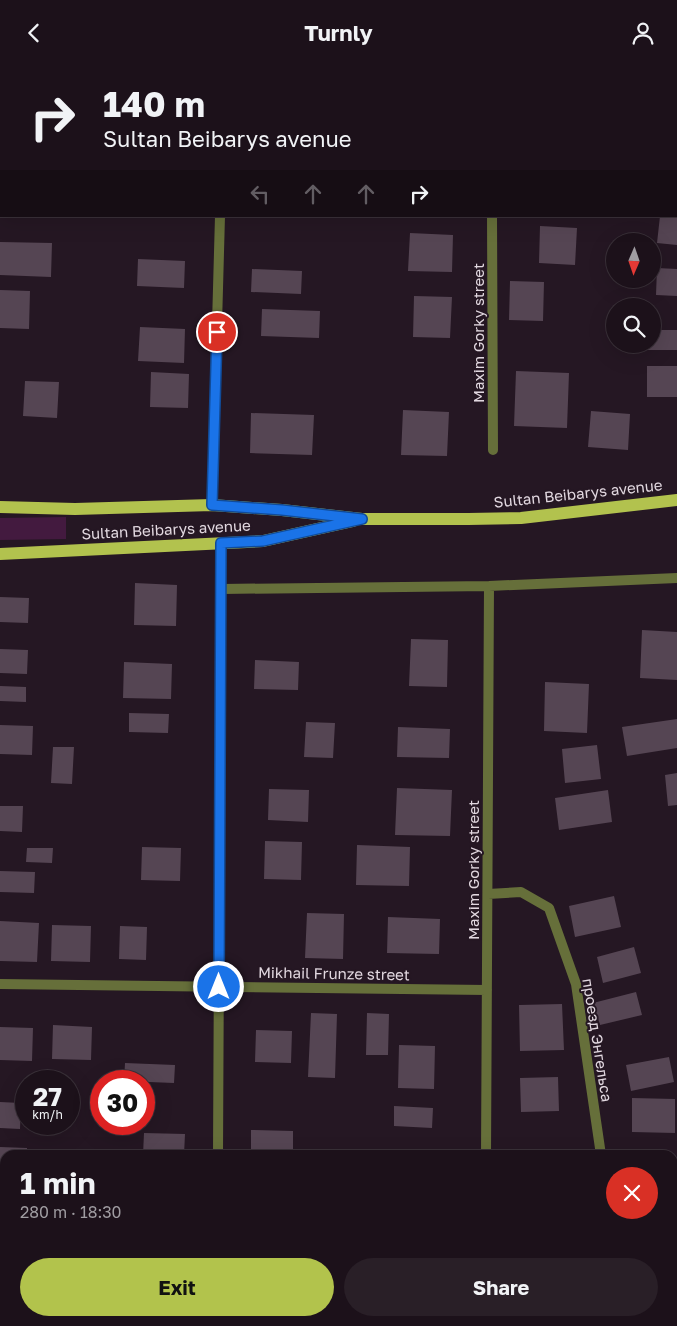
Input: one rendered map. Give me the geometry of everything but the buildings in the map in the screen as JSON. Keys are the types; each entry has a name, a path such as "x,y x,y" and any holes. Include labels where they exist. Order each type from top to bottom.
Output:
{"main road":[{"name":"Sultan Beibarys avenue","path":"0,507 75,509 212,505 282,510 362,519 521,518 677,500"},
{"name":"Sultan Beibarys avenue","path":"0,554 263,541 362,519"}],"street":[{"path":"212,505 220,217"},
{"name":"Maxim Gorky street","path":"492,217 493,450"},
{"path":"218,1150 221,543"},
{"path":"222,589 489,586 677,578"},
{"name":"Maxim Gorky street","path":"486,1150 489,586"},
{"name":"проезд Энгельса","path":"488,894 521,892 549,908 576,984 600,1150"},
{"name":"Mikhail Frunze street","path":"0,984 487,990"}],"shaded area":[{"path":"66,517 66,539 0,540 0,518"}],"route":[{"path":"217,332 212,505 282,510 362,519 263,541 221,543 219,987"}]}
